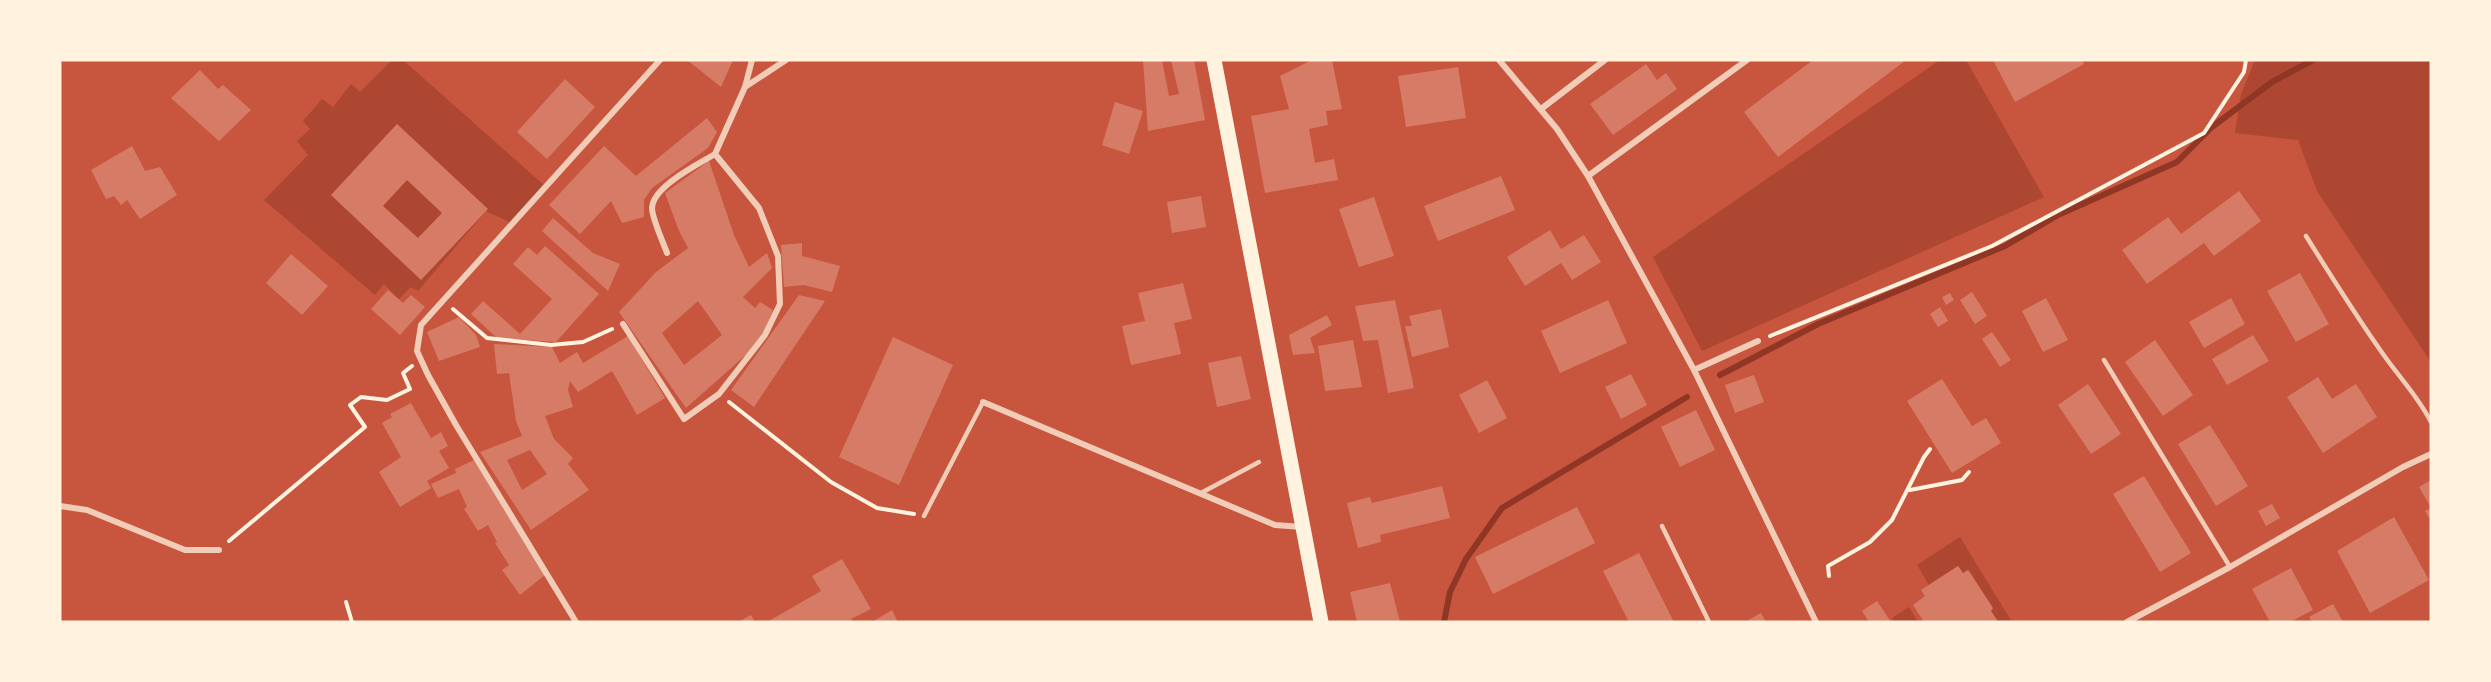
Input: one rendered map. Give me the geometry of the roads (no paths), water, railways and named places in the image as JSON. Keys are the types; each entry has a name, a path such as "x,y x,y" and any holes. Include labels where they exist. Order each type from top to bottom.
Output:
{"main road":[{"path":"1214,60 1321,622"}],"street":[{"path":"576,622 456,425 417,351 421,325 660,60"},
{"path":"666,253 652,208 655,198 666,185 715,154 745,87 752,60"},
{"path":"745,87 786,60"},
{"path":"1499,60 1574,152 1588,176 1694,370 1816,622"},
{"path":"1541,109 1605,60"},
{"path":"1588,176 1747,60"},
{"path":"623,324 684,420 719,394 765,335 780,303 778,256 759,208 715,154"},
{"path":"1694,370 1758,341"},
{"path":"983,402 1275,525 1304,527"},
{"path":"2127,622 2230,567 2403,467 2431,454"},
{"path":"60,506 87,510 185,549 219,550"}],"lane":[{"path":"2306,236 2356,316 2385,357 2420,399 2431,422"},
{"path":"2104,360 2230,567"},
{"path":"924,516 983,402"},
{"path":"1201,493 1259,462"},
{"path":"1662,526 1709,622"}],"waterway":[{"path":"1720,375 1818,324 2005,246 2058,215 2177,162 2212,127 2272,82 2313,60"},
{"path":"1444,622 1450,592 1466,559 1502,508 1687,397"}]}
